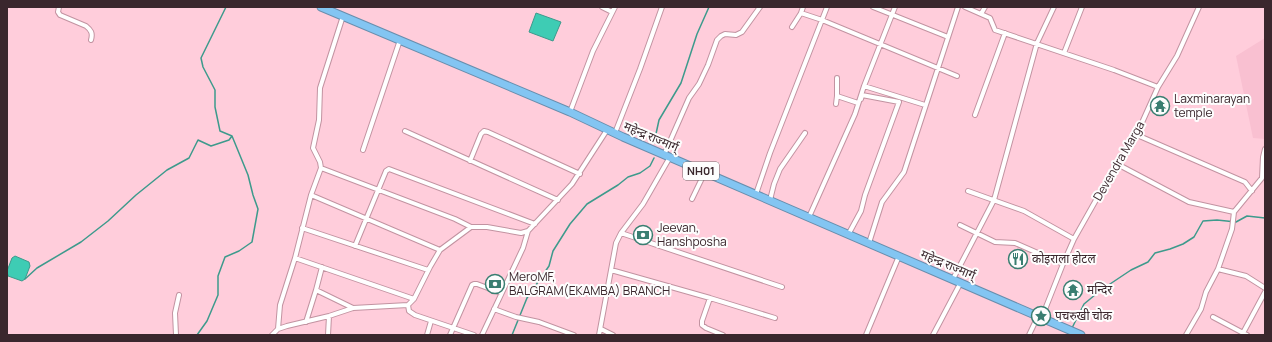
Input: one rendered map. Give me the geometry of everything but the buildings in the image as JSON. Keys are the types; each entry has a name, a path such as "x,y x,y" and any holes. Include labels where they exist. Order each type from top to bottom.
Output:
{"highway":[{"name":"महेन्द्र राज्मार्ग्","path":"321,7 570,112 667,156 1081,335"}],"street":[{"path":"59,7 58,12 60,15 86,26 89,29 92,35 91,40"},
{"path":"602,7 612,12"},
{"path":"570,112 593,51 615,7"},
{"path":"615,133 646,55 662,7"},
{"path":"599,335 616,243 621,233 643,204 667,156 689,98 699,84 717,40 720,36 725,34 736,35 742,32 760,7"},
{"path":"792,27 803,7"},
{"path":"756,194 770,153 827,7"},
{"path":"873,7 948,37"},
{"path":"855,114 864,86 895,7"},
{"path":"869,243 882,202 904,172 958,7"},
{"path":"965,7 990,18 995,30 1037,43 1158,87"},
{"path":"981,14 985,7"},
{"path":"953,279 994,200 1037,43 1054,7"},
{"path":"1064,53 1082,7"},
{"name":"Devendra Marga","path":"1028,335 1040,316 1074,239 1096,200 1136,136 1158,87 1177,56 1199,7"},
{"path":"801,12 957,76"},
{"path":"278,329 280,305 311,195 321,168 313,148 319,120 320,88 343,16"},
{"path":"975,115 1005,33"},
{"path":"363,150 400,40"},
{"path":"836,104 837,78"},
{"path":"864,86 925,105"},
{"path":"809,217 862,95 899,102 865,195 861,211 848,234"},
{"path":"837,96 858,104"},
{"path":"482,335 523,248 528,231 558,200 580,174 608,130"},
{"path":"405,131 558,200"},
{"path":"470,161 481,134 484,131 580,174"},
{"path":"770,200 780,169 805,133"},
{"path":"1136,136 1138,135 1245,182 1252,191"},
{"path":"1186,335 1201,309 1206,292 1218,269 1232,226 1234,212 1262,178 1265,149"},
{"path":"1119,165 1189,202 1234,212"},
{"path":"321,168 455,219 470,227 487,227 522,232 528,231"},
{"path":"355,246 386,171 389,169 535,224"},
{"path":"692,199 705,172"},
{"path":"968,191 1024,211 1074,239"},
{"path":"311,195 440,250"},
{"path":"960,225 995,242 1015,243 1063,264"},
{"path":"272,335 278,329 287,326 329,316 353,308 408,305 414,299 428,270 440,250 470,227"},
{"path":"302,228 428,270"},
{"path":"621,233 782,287"},
{"path":"866,335 899,256"},
{"path":"294,258 414,299"},
{"path":"306,322 322,267"},
{"path":"1218,269 1246,276 1265,288"},
{"path":"611,270 775,318"},
{"path":"933,335 960,282"},
{"path":"450,335 472,285 474,284 501,293"},
{"path":"316,290 353,308"},
{"path":"1213,317 1245,334 1265,292"},
{"path":"176,335 175,306 179,295"},
{"path":"710,298 702,325 723,335"},
{"path":"408,305 409,311 415,314 431,321 474,335"},
{"path":"494,309 520,318 539,322 574,335"},
{"path":"328,335 329,316"},
{"path":"427,335 431,321"},
{"path":"601,329 613,335"}],"shaded area":[{"path":"536,13 561,22 553,41 529,32"},
{"path":"1265,38 1265,139 1253,138 1236,56"},
{"path":"15,256 29,262 30,266 25,279 22,281 8,276 7,271 12,258"}],"waterway":[{"path":"197,335 207,321 218,295 218,276 225,257 239,251 252,242 258,209 248,175 232,136 220,131 215,107 215,90 203,67 201,58 226,7"},
{"path":"654,143 659,120 681,83 697,34 709,7"},
{"path":"25,279 37,268 81,242 108,221 136,195 167,170 189,158 198,140 211,146 229,140 232,136"},
{"path":"512,335 527,298 549,266 553,251 570,224 587,204 628,177 640,173 650,166 654,158"},
{"path":"1072,328 1084,304 1101,290 1131,270 1148,262 1155,253 1183,244 1194,237 1203,221 1217,220 1236,222 1247,216 1265,218"}],"place":[{"name":"Laxminarayan temple","path":"1160,106"},
{"name":"Jeevan, Hanshposha","path":"643,235"},
{"name":"कोइराला होटल","path":"1018,259"},
{"name":"MeroMF, BALGRAM(EKAMBA) BRANCH","path":"495,284"},
{"name":"मन्दिर","path":"1073,290"},
{"name":"पचरुखी चोक","path":"1041,316"}]}
